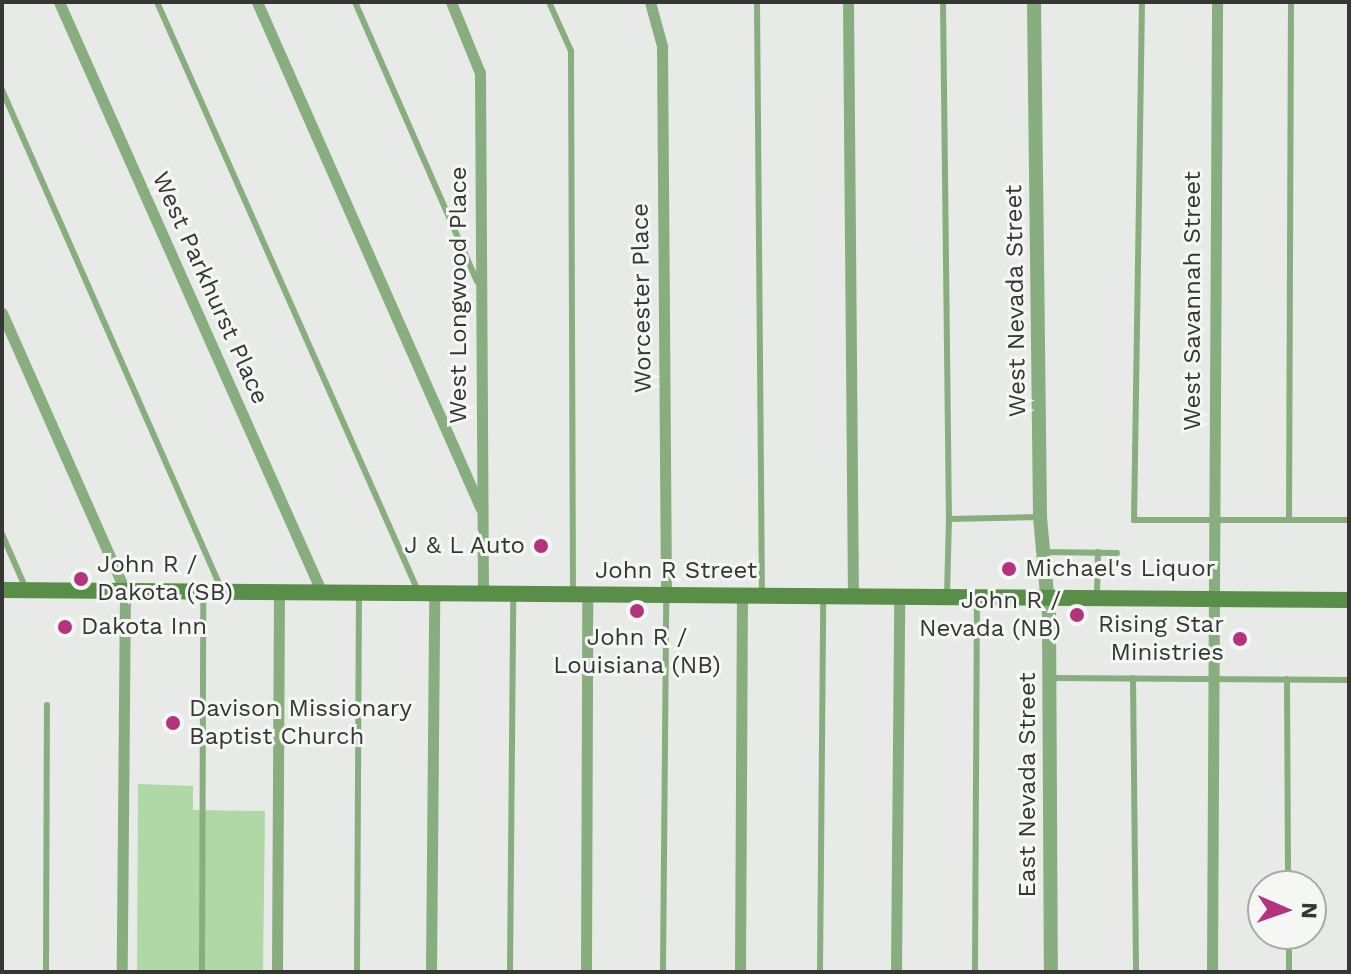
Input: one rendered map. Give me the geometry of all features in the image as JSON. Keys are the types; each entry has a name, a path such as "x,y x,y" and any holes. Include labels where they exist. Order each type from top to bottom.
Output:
{"main road":[{"name":"John R Street","path":"2,590 1349,600"}],"street":[{"name":"West Parkhurst Place","path":"59,2 322,593"},
{"path":"257,2 483,513"},
{"name":"West Longwood Place","path":"451,2 480,73 483,594"},
{"name":"Worcester Place","path":"650,2 662,46 666,595"},
{"path":"848,2 853,597"},
{"name":"West Nevada Street","path":"1034,2 1040,517 1048,598"},
{"name":"West Savannah Street","path":"1212,972 1210,599 1214,520 1217,2"},
{"path":"2,313 125,591 122,972"},
{"path":"277,972 279,592"},
{"path":"427,593 431,972"},
{"path":"580,595 586,972"},
{"path":"740,972 742,596"},
{"path":"896,972 899,597"},
{"name":"East Nevada Street","path":"1048,598 1051,972"}],"lane":[{"path":"157,2 427,593"},
{"path":"355,2 481,289"},
{"path":"549,2 571,51 580,595"},
{"path":"757,2 762,596"},
{"path":"943,2 949,519 947,597"},
{"path":"1142,2 1134,520 1349,520"},
{"path":"1289,520 1291,2"},
{"path":"2,90 222,592"},
{"path":"949,519 1040,517"},
{"path":"2,534 27,590"},
{"path":"1042,552 1117,553"},
{"path":"1097,598 1098,552"},
{"path":"202,972 203,592"},
{"path":"357,972 359,593"},
{"path":"510,972 513,594"},
{"path":"663,972 666,595"},
{"path":"820,972 823,596"},
{"path":"975,972 977,597"},
{"path":"1050,678 1349,680"},
{"path":"1133,678 1136,972"},
{"path":"1287,679 1288,870"},
{"path":"46,972 47,705"},
{"path":"1289,950 1289,972"}],"green space":[{"path":"138,784 193,786 193,810 265,811 263,972 137,972"}],"place":[{"name":"J & L Auto","path":"541,546"},
{"name":"Michael's Liquor","path":"1009,569"},
{"name":"John R / Dakota (SB)","path":"81,579"},
{"name":"John R / Louisiana (NB)","path":"637,611"},
{"name":"John R / Nevada (NB)","path":"1077,615"},
{"name":"Dakota Inn","path":"65,627"},
{"name":"Rising Star Ministries","path":"1240,639"},
{"name":"Davison Missionary Baptist Church","path":"173,723"}]}
